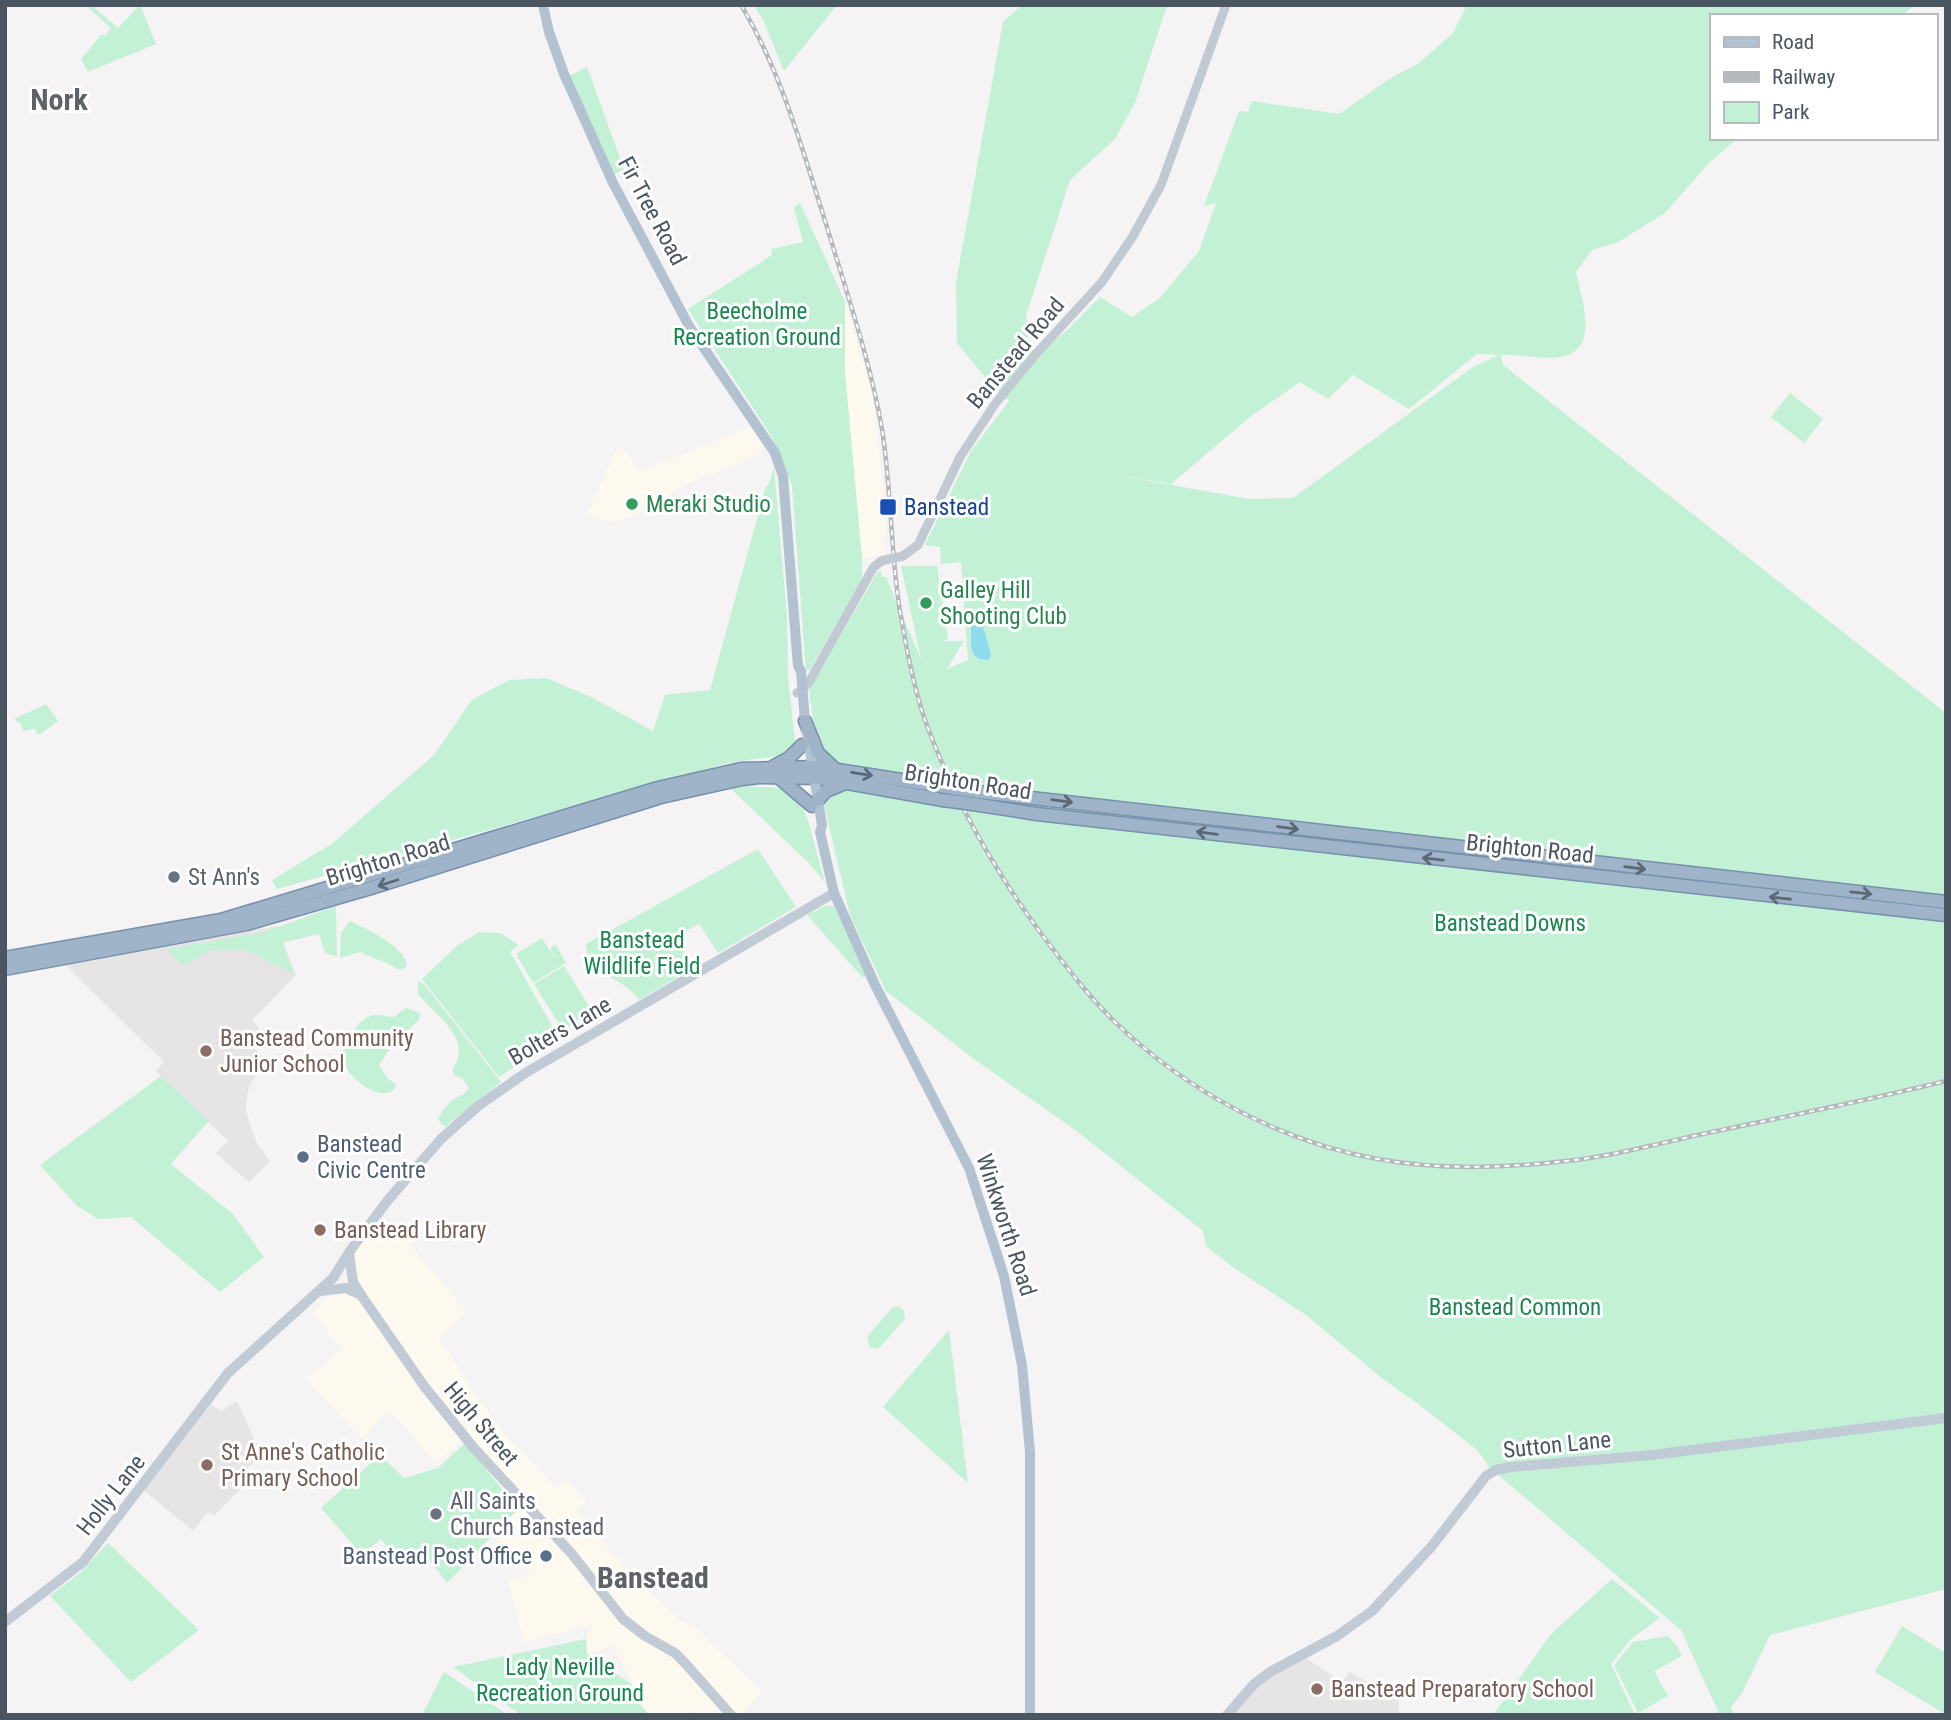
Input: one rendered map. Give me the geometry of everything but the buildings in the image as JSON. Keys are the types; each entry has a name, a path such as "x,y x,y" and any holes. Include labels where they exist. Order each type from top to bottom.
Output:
{"highway":[{"path":"805,721 818,753 835,769"},
{"path":"802,744 774,772 815,803 826,791 847,783"},
{"name":"Brighton Road","path":"5,958 221,920 657,788 734,776 774,772 810,773 835,769 942,793"},
{"name":"Brighton Road","path":"810,773 847,783 1946,902"},
{"name":"Brighton Road","path":"5,969 247,924 734,776"},
{"name":"Brighton Road","path":"971,797 1037,814 1946,915"}],"main road":[{"name":"Fir Tree Road","path":"543,5 557,55 613,183 690,326 775,453 779,464 785,490 798,666 796,671 805,721 816,825 820,832"},
{"name":"Fir Tree Road","path":"799,691 802,744 810,773"},
{"name":"Winkworth Road","path":"820,832 834,893 875,985 969,1168 1007,1288 1022,1365 1030,1452 1030,1715"},
{"name":"Bolters Lane","path":"344,1282 340,1269 388,1200 441,1139 499,1090 834,893"},
{"path":"344,1282 349,1253"},
{"name":"Holly Lane","path":"5,1622 83,1562 228,1373 319,1291 344,1282"},
{"name":"High Street","path":"344,1282 361,1295 424,1386 473,1447 572,1554 623,1619 639,1632 675,1653 731,1715"},
{"name":"Sutton Lane","path":"1227,1715 1254,1684 1270,1672 1337,1636 1372,1611 1432,1546 1478,1485 1496,1470 1652,1455 1946,1418"}],"street":[{"name":"Banstead Road","path":"799,691 811,679 873,568 881,561 903,556 918,545 951,474 987,415 1035,355 1102,282 1133,236 1161,185 1226,5"}],"shaded area":[{"path":"845,302 871,389 878,433 887,534 883,538 885,555 862,558 845,371"},
{"path":"750,427 762,443 762,452 752,458 689,483 638,514 611,522 587,513 617,448 627,452 641,471"},
{"name":"Banstead Community Junior School","path":"277,926 296,975 252,1020 259,1028 249,1042 267,1062 250,1084 246,1111 256,1142 270,1161 249,1182 216,1153 228,1141 156,1071 164,1062 64,964"},
{"path":"380,1217 396,1234 407,1223 419,1235 410,1245 467,1312 439,1337 472,1390 504,1433 556,1487 565,1480 586,1501 576,1511 623,1565 679,1620 692,1625 763,1691 741,1715 694,1715 691,1711 687,1715 649,1715 628,1690 633,1685 614,1646 587,1654 586,1639 592,1625 524,1642 508,1581 531,1575 493,1532 519,1509 463,1440 436,1463 389,1410 362,1438 306,1379 342,1349 312,1313 328,1297 347,1292 358,1282 352,1260 354,1251"},
{"name":"St Anne's Catholic Primary School","path":"237,1401 262,1456 241,1473 248,1482 214,1516 208,1512 193,1531 143,1490 211,1404 221,1411"},
{"name":"Banstead Preparatory School","path":"1306,1658 1342,1682 1349,1672 1399,1699 1399,1715 1232,1715 1262,1681"}],"green space":[{"path":"85,5 91,5 118,28 140,5 156,44 88,72 81,59 102,34 105,36 111,28"},
{"path":"754,5 837,5 784,71"},
{"name":"Banstead Downs","path":"1022,5 1167,5 1135,103 1115,139 1070,180 1026,316 1029,346 1039,353 1100,297 1132,317 1160,298 1199,251 1216,203 1204,206 1239,111 1248,112 1252,101 1339,114 1389,79 1419,63 1453,33 1467,5 1916,5 1903,14 1710,14 1710,140 1736,140 1710,162 1665,213 1618,242 1592,250 1576,272 1584,308 1585,334 1581,344 1573,352 1554,358 1501,355 1503,365 1946,713 1946,1589 1770,1635 1742,1693 1731,1707 1734,1715 1717,1715 1718,1711 1681,1630 1490,1468 1477,1450 1383,1379 1306,1315 1234,1268 1206,1246 1203,1231 1078,1132 974,1059 886,991 850,915 824,805 827,798 843,791 815,733 809,691 878,571 881,571 882,577 886,577 921,659 901,566 937,566 948,639 942,641 964,641 947,669 968,660 961,562 941,564 940,547 925,545 971,451 1009,401 994,388 957,343 956,283 1003,22","holes":["1477,354 1499,355 1473,367 1293,498 1249,499 1116,475 1171,484 1250,417 1300,382 1328,399 1353,375 1409,409"]},
{"path":"587,67 624,169 613,175 569,76"},
{"name":"Beecholme Recreation Ground","path":"800,203 845,302 845,372 862,558 862,578 811,668 806,672 792,485 772,437 688,309 772,255 771,249 803,242 794,208"},
{"path":"1790,393 1823,419 1804,443 1771,417"},
{"path":"774,467 787,616 788,677 795,741 793,748 784,755 728,763 277,889 272,880 333,843 434,755 472,700 509,680 546,678 591,697 653,731 665,695 710,690 766,486"},
{"path":"46,704 58,721 38,735 35,729 23,731 21,724 14,719"},
{"path":"743,786 784,788 804,810 825,883 809,863 731,789"},
{"name":"Banstead Wildlife Field","path":"758,849 796,907 718,953 699,924 675,937 694,968 639,1000 627,988 599,971 590,961 586,944"},
{"path":"336,906 337,957 325,953 319,934 282,943 294,974 246,950 212,950 183,966 167,949 264,932"},
{"path":"825,906 834,906 866,977 862,977 807,915"},
{"path":"350,921 393,945 405,959 407,966 400,970 360,952 340,958 341,933"},
{"path":"479,932 500,933 518,945 510,952 559,1038 499,1077 422,979 458,945"},
{"path":"542,938 556,961 550,948 556,945 566,963 533,983 516,954"},
{"path":"564,966 592,1011 563,1030 534,984"},
{"path":"418,981 424,984 501,1082 446,1126 438,1119 449,1103 469,1088 452,1070 458,1059 456,1038 418,994"},
{"path":"406,1008 420,1013 419,1020 393,1044 379,1065 396,1087 391,1092 377,1092 363,1085 351,1074 346,1067 343,1051 356,1028 365,1019 377,1015 394,1017"},
{"path":"161,1076 209,1121 171,1164 233,1214 264,1257 220,1292 131,1217 98,1219 77,1206 40,1165"},
{"path":"899,1306 904,1311 905,1319 880,1347 870,1347 868,1336 892,1308"},
{"path":"949,1330 968,1483 883,1407"},
{"path":"465,1443 518,1509 447,1583 421,1549 401,1564 381,1539 362,1555 321,1508 380,1455 404,1478 438,1468"},
{"path":"108,1543 199,1630 131,1682 50,1596 80,1573"},
{"path":"1612,1579 1660,1618 1632,1638 1611,1664 1635,1715 1493,1715 1551,1634"},
{"path":"1902,1626 1946,1653 1945,1714 1875,1672"},
{"path":"1668,1636 1682,1656 1654,1671 1668,1696 1638,1713 1614,1665 1633,1642"},
{"name":"Lady Neville Recreation Ground","path":"586,1639 587,1654 633,1685 628,1690 649,1715 521,1715 453,1667"},
{"path":"444,1672 508,1715 422,1715"}],"water":[{"path":"974,610 982,622 991,655 989,660 979,659 974,655 971,646 971,614"}],"railway":[{"path":"741,5 768,58 790,113 850,302 871,378 885,452 901,617 914,684 926,723 964,809 1010,889 1071,972 1116,1023 1173,1071 1237,1110 1271,1126 1342,1151 1424,1165 1496,1166 1584,1159 1946,1081"}],"place":[{"name":"Meraki Studio","path":"632,504"},
{"name":"Banstead","path":"888,507"},
{"name":"Galley Hill Shooting Club","path":"926,603"},
{"name":"St Ann's","path":"174,877"},
{"name":"Banstead Community Junior School","path":"206,1051"},
{"name":"Banstead Civic Centre","path":"303,1157"},
{"name":"Banstead Library","path":"320,1230"},
{"name":"St Anne's Catholic Primary School","path":"207,1465"},
{"name":"All Saints Church Banstead","path":"436,1514"},
{"name":"Banstead Post Office","path":"546,1556"},
{"name":"Banstead Preparatory School","path":"1317,1689"}],"district":[{"name":"Nork","path":"59,99"},
{"name":"Banstead","path":"653,1577"}],"park label":[{"name":"Banstead Common","path":"1515,1307"}]}
